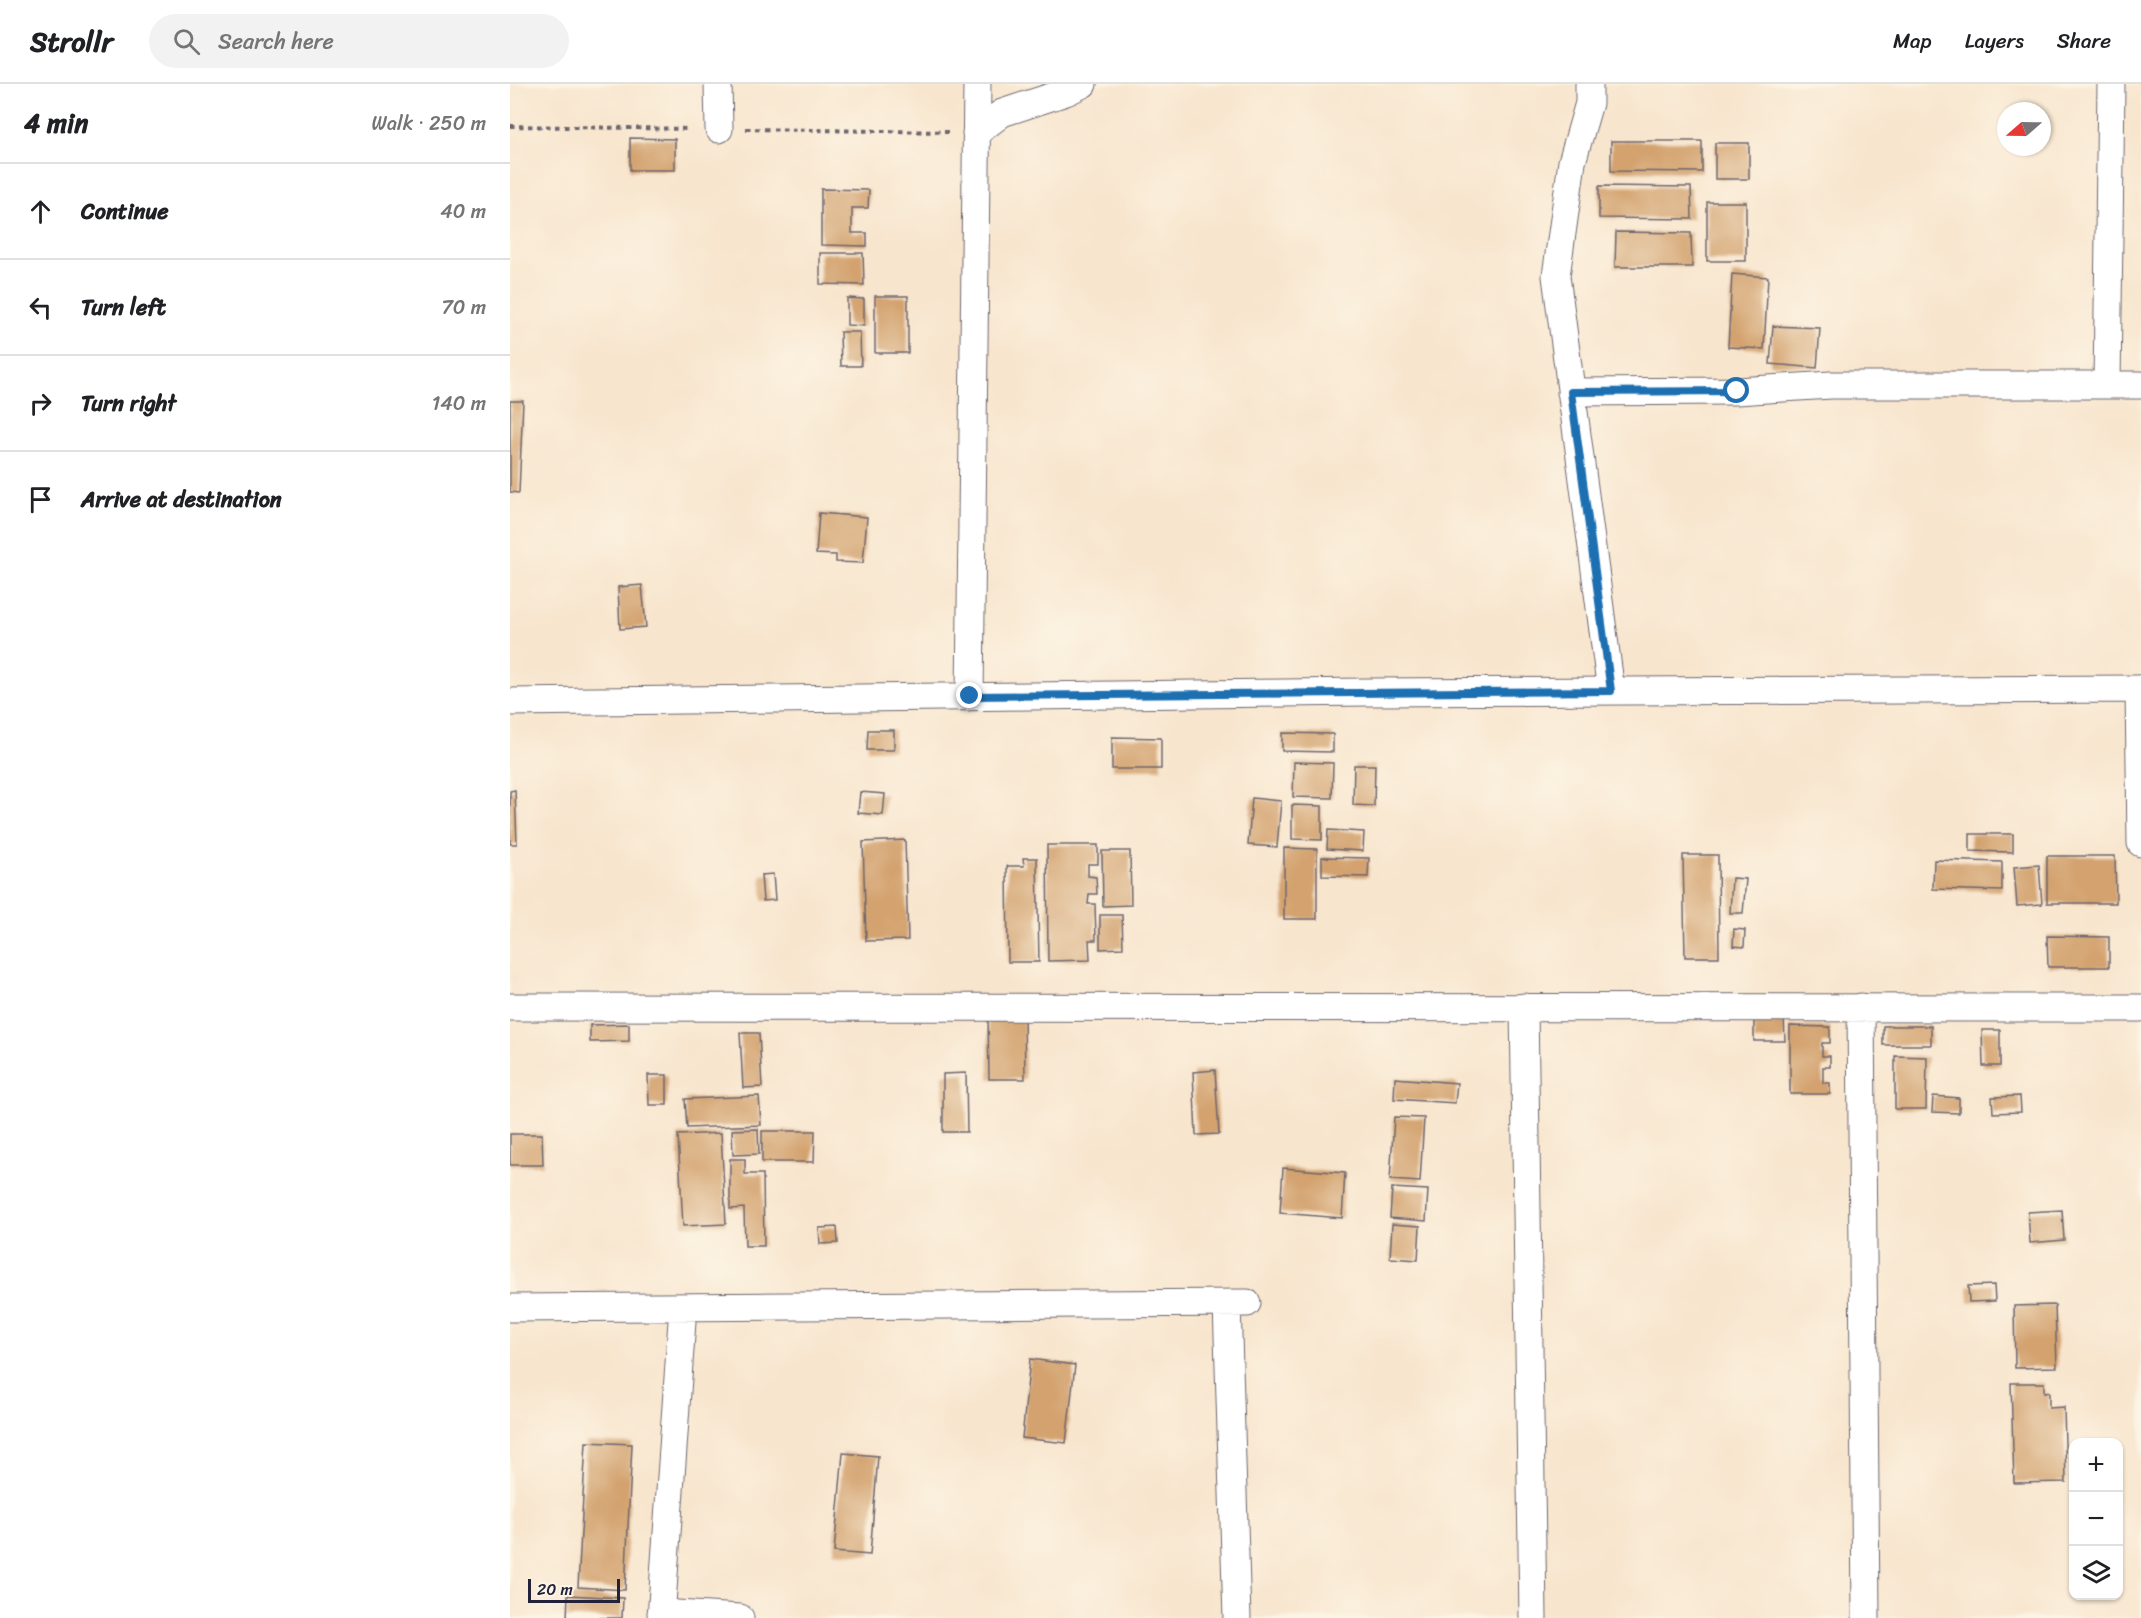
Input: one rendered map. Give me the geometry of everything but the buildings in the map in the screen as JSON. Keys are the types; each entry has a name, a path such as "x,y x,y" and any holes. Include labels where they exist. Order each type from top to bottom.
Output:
{"street":[{"path":"718,84 719,129"},
{"path":"970,696 977,84"},
{"path":"976,133 1002,113 1066,92 1083,84"},
{"path":"1589,84 1589,103 1572,162 1556,276 1611,691"},
{"path":"2107,385 2111,84"},
{"path":"1571,392 1737,391 1831,385 2141,385"},
{"path":"510,702 1611,691 2140,690 2141,843"},
{"path":"510,1007 2141,1008"},
{"path":"1524,1007 1533,1618"},
{"path":"1861,1007 1866,1618"},
{"path":"510,1308 1237,1303 1237,1618"},
{"path":"683,1307 661,1616 740,1618"}],"route":[{"path":"970,696 1611,691 1571,392 1737,391"}]}
